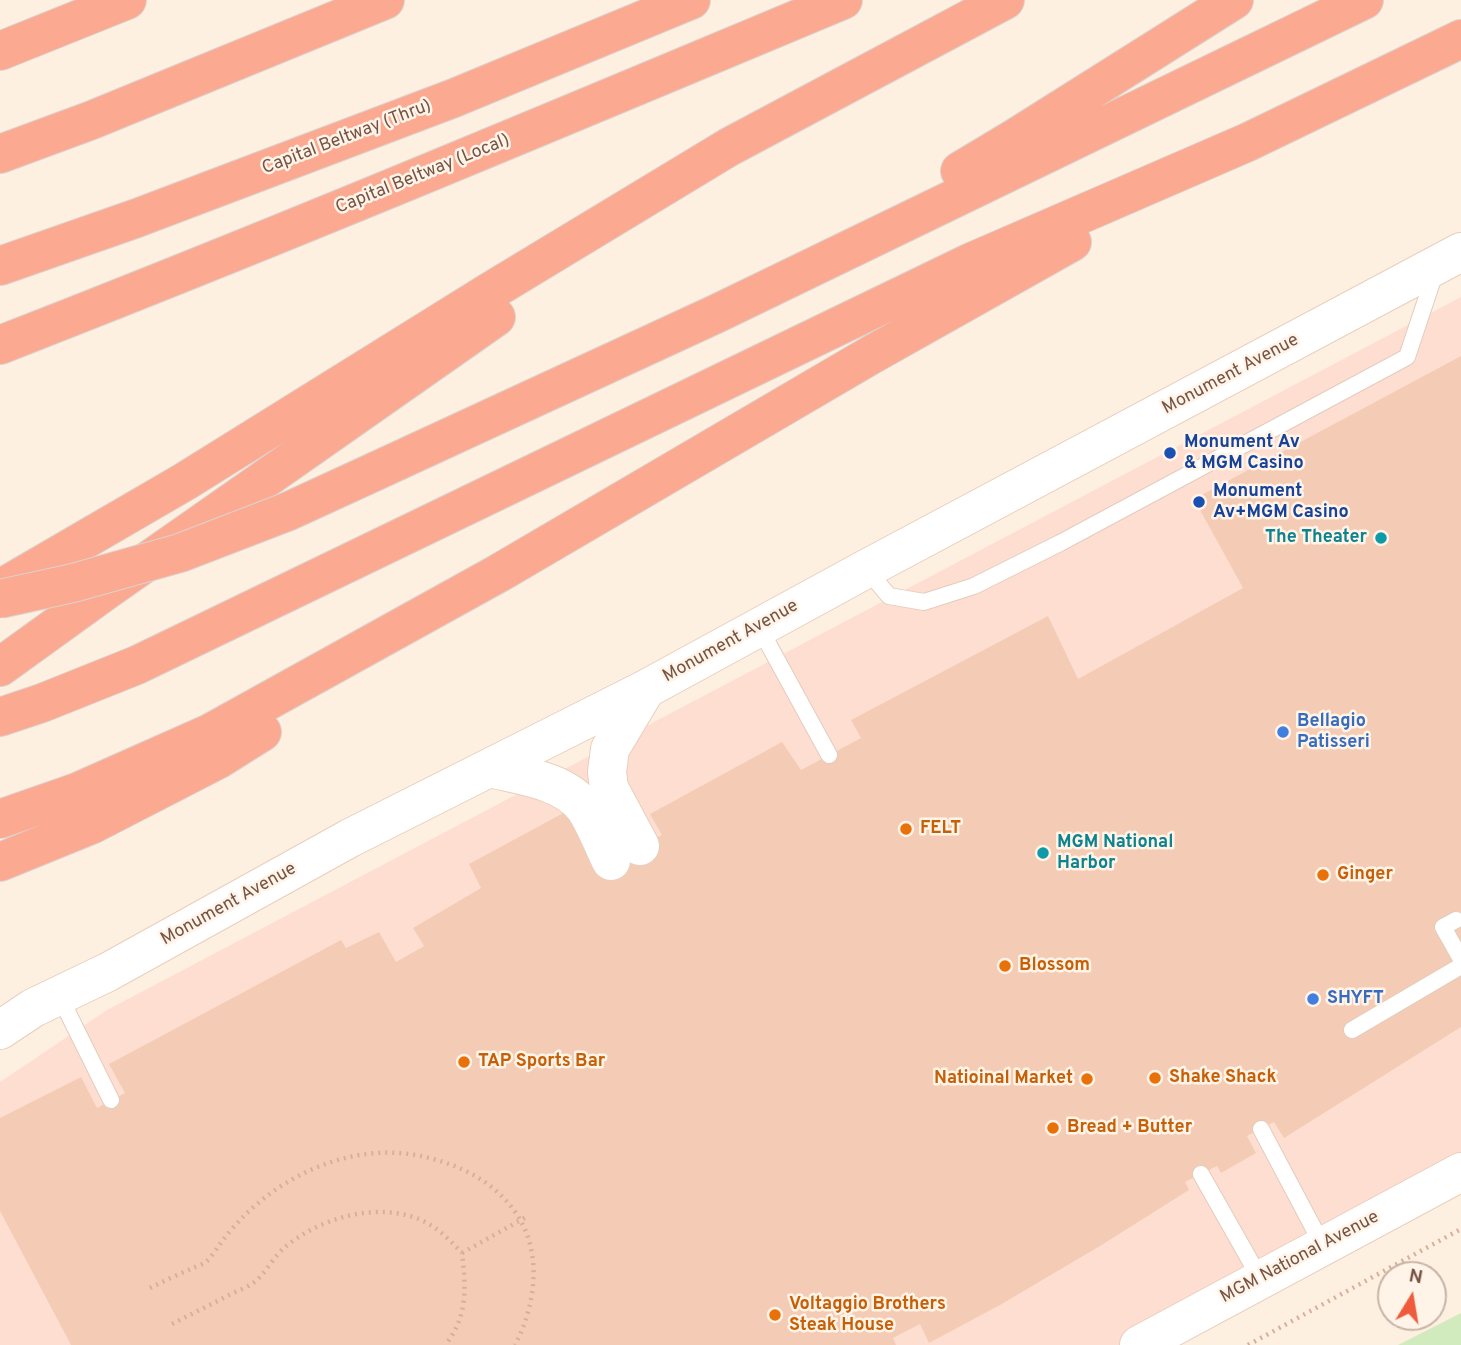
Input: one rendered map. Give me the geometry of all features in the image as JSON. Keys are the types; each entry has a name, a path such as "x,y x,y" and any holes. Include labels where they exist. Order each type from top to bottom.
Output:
{"highway":[{"path":"0,51 127,0"},
{"path":"0,154 92,120 385,0"},
{"name":"Capital Beltway (Thru)","path":"0,266 136,218 454,98 691,0"},
{"name":"Capital Beltway (Local)","path":"0,345 465,158 843,0"},
{"path":"0,589 184,482 729,147 1005,0"},
{"path":"718,313 1015,138 1234,0"},
{"path":"0,599 74,583 180,553 289,512 718,313 1364,0"},
{"path":"0,667 502,312 934,37"},
{"path":"0,717 137,665 969,263 1248,142 1461,38"},
{"path":"0,819 77,792 210,733 499,573 871,355 1248,142"},
{"path":"0,862 91,825 219,759 318,696 499,573"}],"main road":[{"name":"Monument Avenue","path":"0,1030 33,1009 108,972 350,838 646,689 1449,258"},
{"path":"490,768 552,784 572,795 626,853 607,772 610,749 646,689"},
{"name":"MGM National Avenue","path":"1139,1345 1461,1171"}],"lane":[{"path":"866,569 889,596 925,602 975,586 1071,537 1406,356 1449,258"},
{"path":"759,627 829,755"},
{"path":"1456,920 1443,927 1461,959"},
{"path":"1352,1030 1461,966"},
{"path":"59,995 111,1100"},
{"path":"1261,1129 1323,1245"},
{"path":"1201,1174 1261,1280"}],"path":[{"path":"149,1288 207,1261 244,1215 301,1174 357,1156 413,1153 466,1171 489,1184 505,1198 521,1220 529,1237 533,1279 530,1309 515,1345"},
{"path":"172,1324 256,1282 274,1257 299,1237 345,1217 383,1212 420,1219 462,1253 465,1300 463,1312 445,1345"},
{"path":"462,1253 528,1216"},
{"path":"1248,1345 1461,1229"}],"shaded area":[{"name":"MGM National Harbor","path":"1461,297 1461,1155 1129,1345 0,1345 0,1082 107,1010"}],"green space":[{"path":"1461,1313 1461,1345 1398,1345 1426,1331 1447,1331 1447,1320"}],"building":[{"name":"MGM National Harbor","path":"1461,356 1461,1027 1284,1138 1274,1122 1247,1136 1256,1153 1221,1173 1217,1166 1185,1182 1189,1190 1100,1246 929,1343 920,1324 893,1338 896,1345 71,1345 0,1211 0,1118 81,1077 97,1108 125,1093 109,1064 341,940 346,948 379,932 396,962 424,946 413,928 481,888 469,864 567,811 598,868 662,835 650,814 782,742 801,770 861,738 851,720 1048,616 1078,679 1243,588 1194,499"}],"place":[{"name":"Monument Av & MGM Casino","path":"1170,453"},
{"name":"Monument Av+MGM Casino","path":"1199,502"},
{"name":"The Theater","path":"1381,538"},
{"name":"Bellagio Patisseri","path":"1283,732"},
{"name":"FELT","path":"906,829"},
{"name":"MGM National Harbor","path":"1043,853"},
{"name":"Ginger","path":"1323,875"},
{"name":"Blossom","path":"1005,966"},
{"name":"SHYFT","path":"1313,999"},
{"name":"TAP Sports Bar","path":"464,1062"},
{"name":"Shake Shack","path":"1155,1078"},
{"name":"Natioinal Market","path":"1087,1079"},
{"name":"Bread + Butter","path":"1053,1128"},
{"name":"Voltaggio Brothers Steak House","path":"775,1315"}]}
